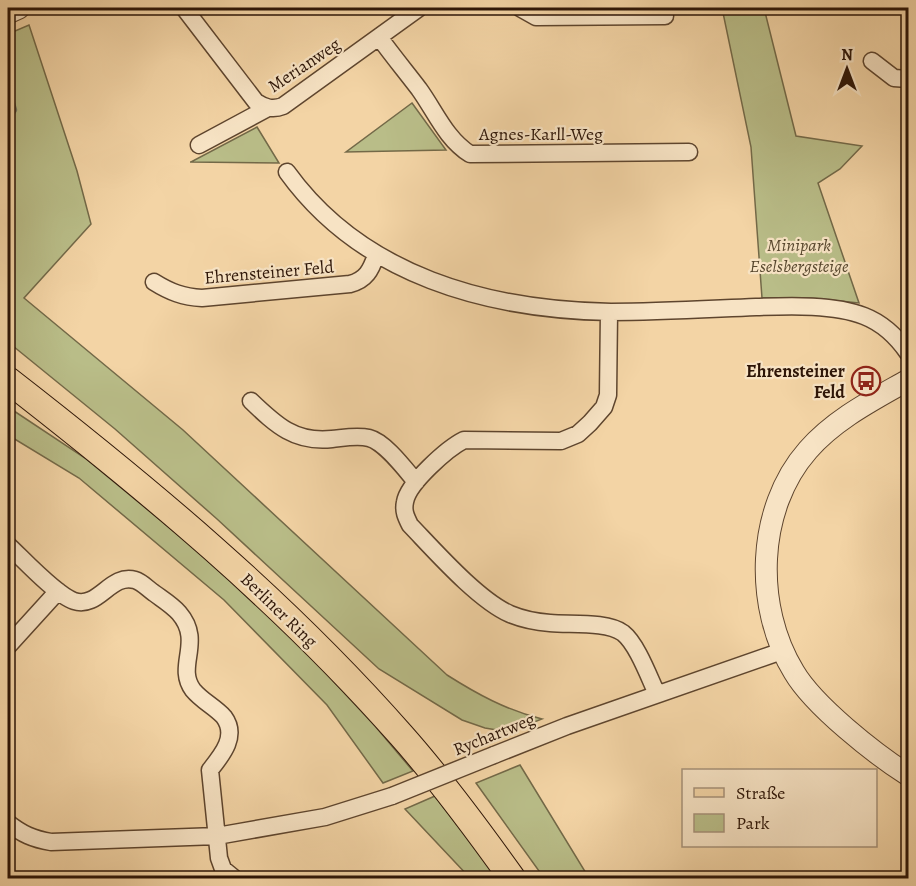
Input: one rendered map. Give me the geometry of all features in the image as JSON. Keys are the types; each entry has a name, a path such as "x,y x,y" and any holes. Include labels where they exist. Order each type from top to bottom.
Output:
{"main road":[{"name":"Berliner Ring","path":"8,380 139,483 281,611 351,680 402,736 450,795 512,879"}],"street":[{"path":"8,13 19,8"},
{"name":"Merianweg","path":"184,8 256,102 275,109 283,106 419,8"},
{"path":"520,8 536,17 665,16"},
{"name":"Agnes-Karll-Weg","path":"379,37 419,90 451,138 470,154 689,152"},
{"path":"872,61 894,78 909,79"},
{"name":"Merianweg","path":"199,145 268,108"},
{"name":"Ehrensteiner Feld","path":"287,172 320,213 376,255 426,280 487,298 552,308 609,312 786,306 834,310 861,315 878,322 909,352"},
{"name":"Ehrensteiner Feld","path":"154,282 186,298 350,285 366,277 376,255"},
{"path":"609,312 606,402 590,423 578,434 561,441 464,440 452,446 416,482 408,492 404,513 410,525 489,602 511,614 528,619 595,626 622,633 631,642 657,693"},
{"path":"909,380 831,427 807,450 789,477 775,508 767,535 766,568 772,617 782,651 795,674 815,698 842,724 909,776"},
{"path":"252,401 275,422 305,439 370,438 382,446 416,482"},
{"path":"8,545 58,591 74,601 88,601 104,593 115,582 125,578 137,581 177,611 188,625 191,637 187,671 189,683 195,692 224,717 229,727 229,739 225,751 210,770 219,858 223,869 234,879"},
{"path":"8,646 58,591"},
{"name":"Rychartweg","path":"8,823 20,833 33,839 51,842 217,836 325,817 392,796 657,693 782,651"}],"green space":[{"name":"Minipark Eselsbergsteige","path":"722,8 764,8 796,136 862,146 840,169 818,183 859,303 811,298 762,298 751,147"},
{"path":"29,25 77,171 91,224 24,298 183,430 447,675 492,701 542,719 509,732 485,728 462,720 379,669 217,519 115,429 8,342 8,34"},
{"path":"412,103 446,150 346,152"},
{"path":"257,127 279,163 190,162 191,162"},
{"path":"8,407 85,458 205,557 295,640 375,726 413,771 383,783 327,705 224,600 79,478 8,435"},
{"path":"520,765 589,878 544,878 476,783"},
{"path":"435,796 498,878 470,878 405,809"}],"waterway":[{"path":"8,87 15,110 8,121"}],"place":[{"name":"Ehrensteiner Feld","path":"866,381"}]}
